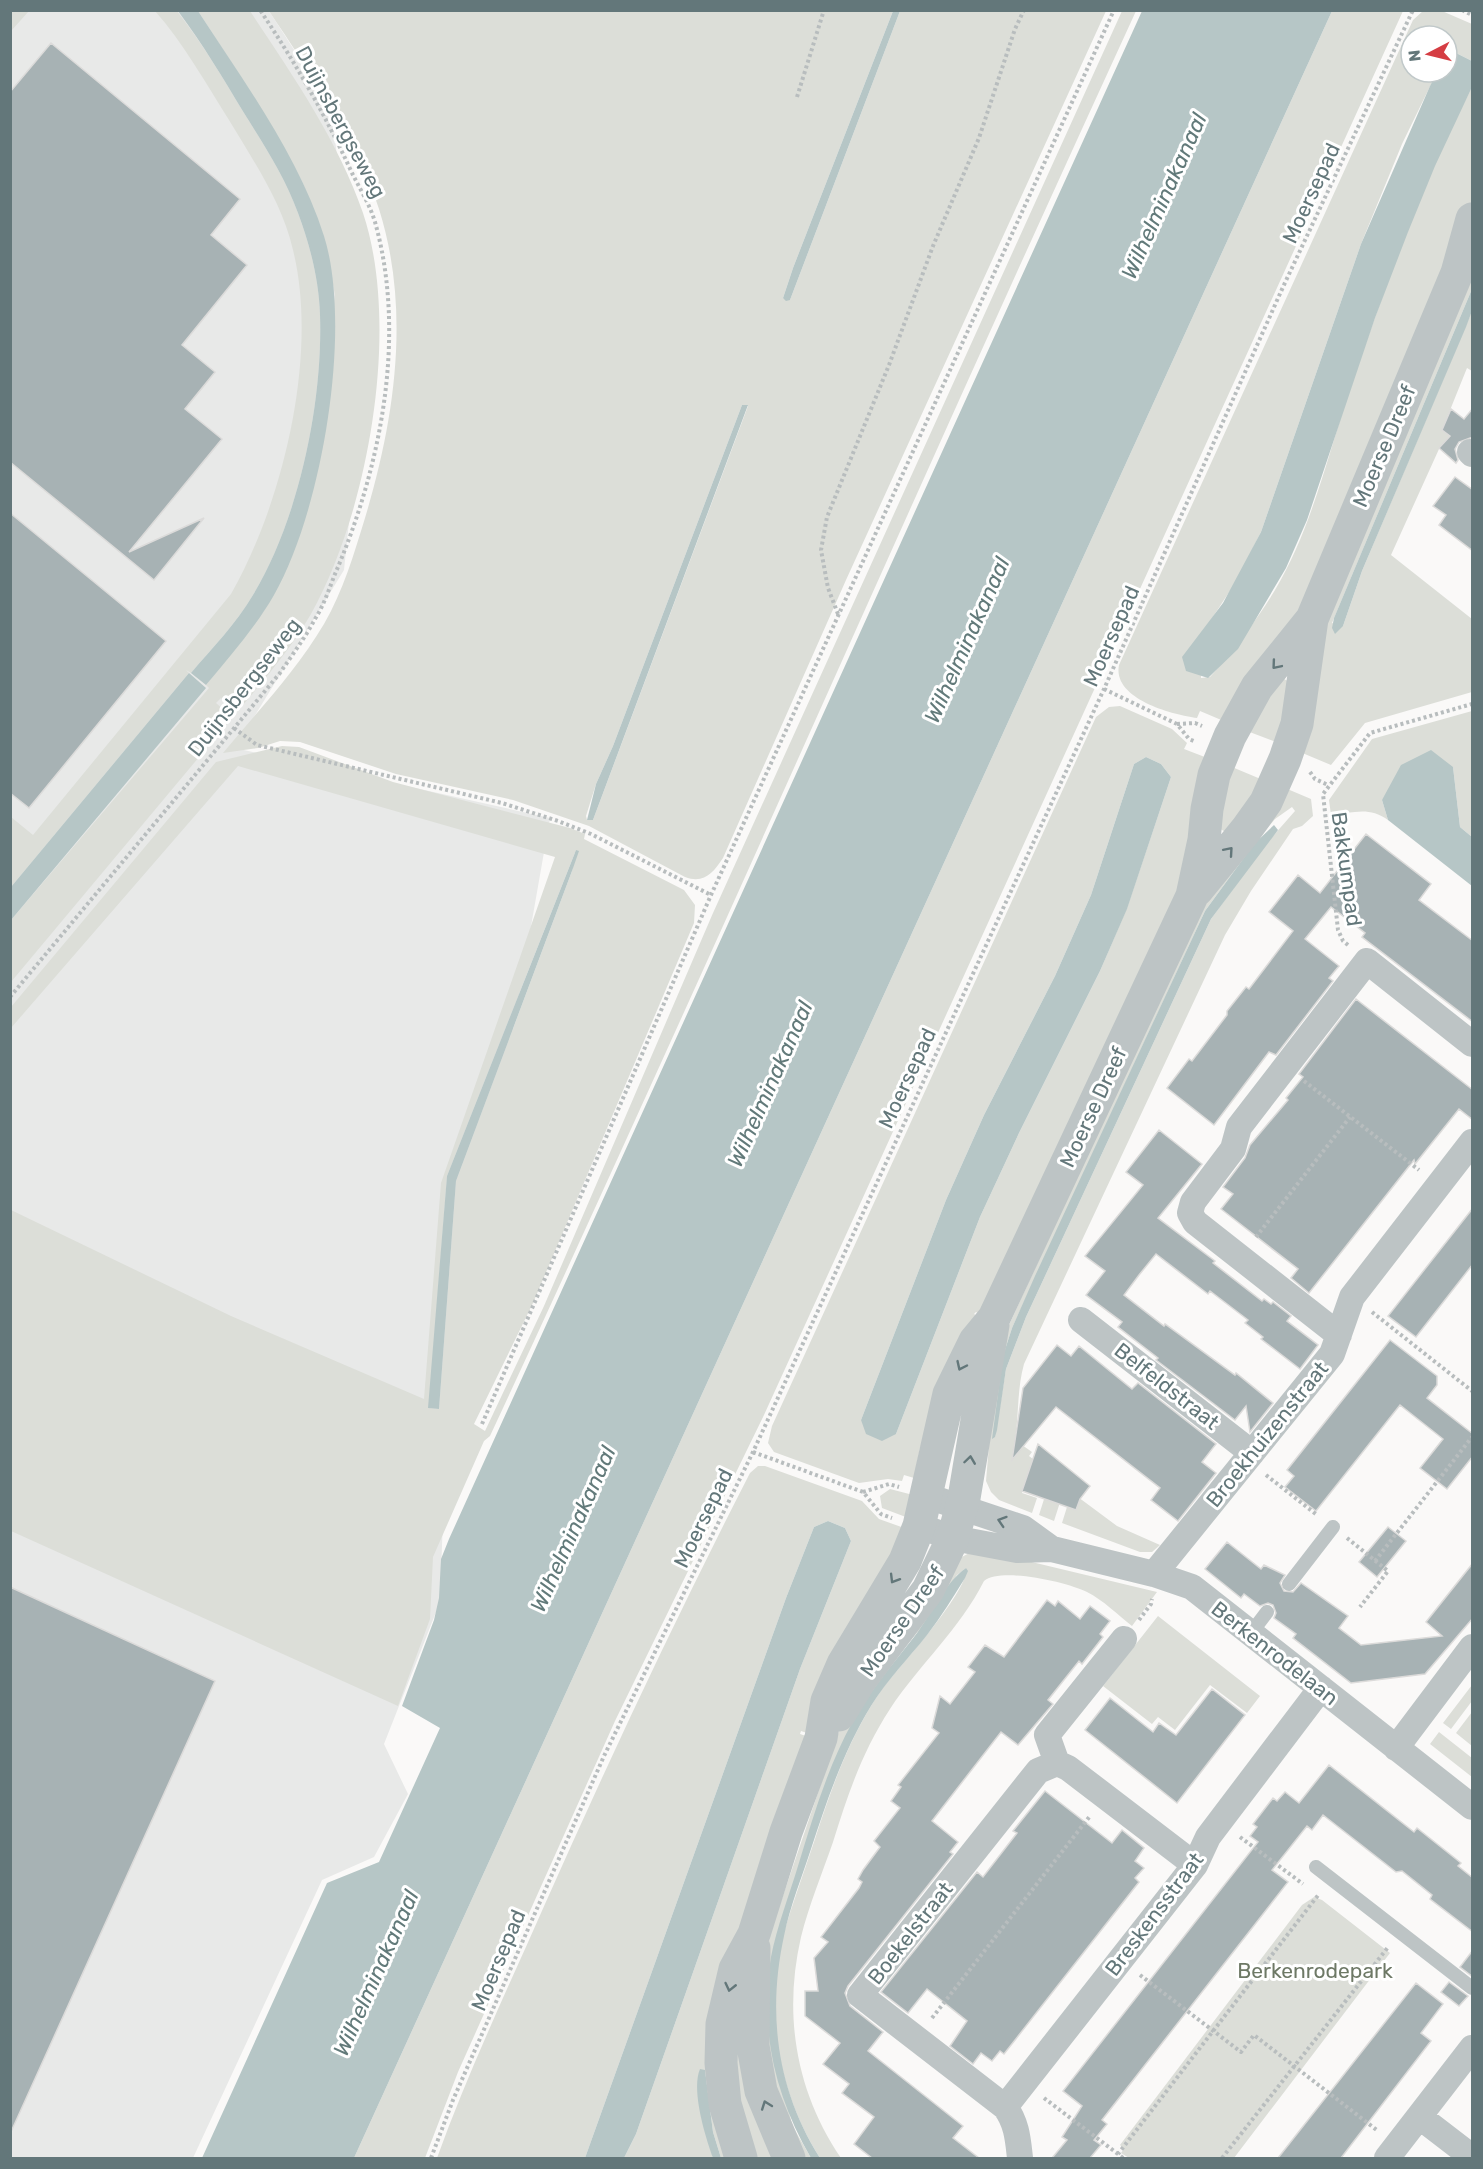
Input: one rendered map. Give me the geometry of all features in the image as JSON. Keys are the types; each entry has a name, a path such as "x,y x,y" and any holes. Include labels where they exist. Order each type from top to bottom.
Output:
{"street":[{"name":"Moerse Dreef","path":"1192,896 1266,802 1278,774 1297,724 1312,619 1465,261 1473,219"},
{"name":"Moerse Dreef","path":"741,2158 725,2104 721,2063 722,2024 735,1969 754,1934 786,1832 821,1738 827,1701 843,1664 905,1561 922,1511 949,1394 975,1341 994,1318 1192,896 1214,775 1240,713 1257,687 1312,619"},
{"path":"1339,1335 1195,1222 1190,1213 1193,1202 1233,1149 1239,1127 1367,961 1473,1044"},
{"name":"Broekhuizenstraat","path":"1154,1575 1332,1354 1352,1297 1473,1142"},
{"name":"Moerse Dreef","path":"821,1738 844,1710 861,1679 928,1590 957,1523 994,1318"},
{"name":"Belfeldstraat","path":"1081,1320 1252,1453"},
{"name":"Berkenrodelaan","path":"922,1511 957,1523 1017,1550 1052,1549 1192,1587 1473,1807"},
{"path":"1124,1639 1047,1735 1057,1763 1068,1768 1195,1865"},
{"path":"1396,1748 1473,1647"},
{"name":"Breskensstraat","path":"1005,2107 1195,1865 1208,1837 1320,1688"},
{"name":"Boekelstraat","path":"1005,2107 860,1995 1038,1771 1057,1763"},
{"name":"Moerse Dreef","path":"754,1934 753,2046 761,2091 774,2129 789,2158"},
{"path":"1392,2152 1473,2048"},
{"path":"1005,2107 1012,2116 1017,2129 1020,2158"},
{"path":"1420,2116 1473,2157"}],"lane":[{"path":"1289,1584 1333,1527"},
{"path":"1251,1633 1267,1612"},
{"path":"1316,1867 1473,1988"}],"path":[{"name":"Duijnsbergseweg","path":"10,997 280,672 316,618 348,544 370,471 383,406 389,328 387,277 374,220 335,136 260,10"},
{"path":"797,97 824,10"},
{"path":"839,615 828,588 821,550 827,516 889,365 933,246 979,138 1015,29 1024,10"},
{"path":"482,1424 711,895 1114,10"},
{"name":"Moersepad","path":"431,2158 458,2090 604,1756 753,1452 1104,689 1278,297 1413,10"},
{"path":"1462,10 1473,15"},
{"path":"1104,689 1177,724"},
{"path":"1329,785 1370,733 1473,704"},
{"path":"234,728 257,745 502,803 558,821 591,834 711,895"},
{"name":"Bakkumpad","path":"1315,779 1329,785 1323,794 1322,803 1338,930 1343,941 1367,961"},
{"path":"1285,1067 1439,1186"},
{"path":"1240,1257 1350,1117"},
{"path":"1352,1297 1473,1392"},
{"path":"1376,1561 1473,1437"},
{"path":"753,1452 863,1492 881,1514 922,1511"},
{"path":"1124,1639 1151,1604 1154,1575"},
{"path":"916,2038 1106,1797"},
{"path":"1220,1822 1303,1884 1316,1867"},
{"path":"1118,2154 1331,1878"},
{"path":"1222,2158 1400,1932"},
{"path":"1121,1960 1242,2052 1254,2036 1294,2066 1392,2152"},
{"path":"1024,2083 1123,2158"}],"shaded area":[{"path":"11,11 269,11 331,107 364,377 344,570 235,748 550,818 447,1405 440,1602 384,1744 408,1794 374,1857 322,1880 193,2158 11,2158"}],"green space":[{"path":"10,11 29,11 11,31"},
{"path":"155,11 177,11 195,36 274,162 298,213 313,263 320,315 320,349 312,422 305,459 283,531 269,565 246,606 191,673 186,670 189,673 11,887 11,817 33,835 231,594 250,557 280,473 299,381 302,335 300,291 293,250 282,215 248,151 203,78"},
{"path":"198,11 250,11 298,84 327,134 353,186 363,213 374,259 379,309 379,363 373,417 363,471 349,524 331,572 311,614 294,640 237,712 221,698 216,703 224,710 227,707 235,714 11,982 11,920 209,688 206,685 263,612 302,528 335,295 324,237 302,181 250,91"},
{"path":"269,11 893,11 793,268 783,298 790,300 900,11 1106,11 846,580 723,858 707,876 698,879 685,877 589,826 513,800 396,774 300,742 280,741 258,748 223,753 301,658 324,624 337,599 376,480 391,403 395,364 397,325 395,286 389,247 379,209 358,156 345,131","holes":["742,405 748,406 593,820 587,820 586,816 596,784 613,746"]},
{"path":"1122,11 1136,11 653,1080 490,1436 484,1441 433,1557 430,1619 398,1706 11,1531 11,1210 231,1316 424,1399 441,1183 555,857 238,766 11,1028 11,1007 216,762 282,746 299,747 393,782 570,828 585,834 584,839 684,890 695,905 694,923 533,1303 474,1424 485,1431 544,1306 713,913","holes":["576,850 572,871 456,1181 439,1409 429,1408 447,1176"]},
{"path":"1332,11 1403,11 764,1415 615,1721 458,2072 425,2158 354,2158"},
{"path":"1423,11 1442,11 1472,24 1472,61 1459,54 1459,24 1411,24"},
{"path":"1399,51 1399,84 1431,84 1402,144 1361,244 1261,532 1237,580 1203,632 1201,678 1210,677 1253,624 1275,590 1309,516 1351,386 1406,234 1437,160 1472,87 1472,204 1299,617 1226,722 1200,711 1197,718 1160,709 1146,703 1125,687 1119,677 1119,665"},
{"path":"1472,271 1472,289 1332,623 1343,626 1362,571 1472,311 1472,371 1467,368 1442,430 1450,436 1439,449 1391,555 1472,619 1472,692 1365,723 1331,765 1300,752 1317,647"},
{"path":"1282,678 1292,683 1279,743 1247,731"},
{"path":"1120,706 1172,729 1187,743 1184,749 1210,759 1191,864 981,1315 976,1312 974,1314 979,1317 920,1448 914,1478 904,1475 902,1481 888,1479 859,1483 774,1452 768,1443 772,1426 1096,717 1109,707","holes":["1146,757 1161,764 1171,777 1127,908 1100,971 980,1217 896,1434 861,1420 946,1200 984,1115 1055,976 1091,895 1134,764"]},
{"path":"1472,711 1472,837 1460,827 1453,767 1382,800 1388,820 1367,812 1331,815 1329,800 1372,739"},
{"path":"1232,767 1263,780 1227,833 1217,827"},
{"path":"1285,788 1311,799 1313,816 1302,826 1293,829 1251,891 1225,935 1024,1364 1015,1440 1032,1452 1029,1456 1033,1459 1022,1493 1037,1498 1032,1513 999,1500 991,1492 986,1481 997,1351 1208,893","holes":["1292,807 1295,811 1266,844 1211,919 1026,1317 1006,1369 995,1437 1003,1356 1012,1328 1205,911 1275,819"]},
{"path":"758,1466 765,1466 862,1501 879,1519 907,1529 807,1733 801,1731 800,1734 806,1736 724,1980 730,2158 721,2158 713,2132 705,2070 699,2103 713,2158 624,2158 636,2134 800,1669 851,1541 845,1528 828,1521 814,1527 786,1598 585,2158 437,2158 489,2030 619,1741 723,1526 750,1473"},
{"path":"1051,1477 1117,1526 1160,1545 1152,1552 1140,1552 1062,1523 1067,1507 1076,1510 1079,1501 1062,1496 1054,1521 1039,1515"},
{"path":"890,1489 917,1496 911,1519 882,1508 880,1496"},
{"path":"971,1552 990,1552 1157,1592 1132,1626 1105,1603 1078,1588 1034,1577 1004,1575 992,1577 984,1581 963,1615 901,1693 880,1725 844,1807 808,1913 796,1966 793,1995 797,2052 813,2107 841,2158 820,2158 794,2106 778,2049 775,1991 784,1932 820,1822 860,1725 882,1689 957,1593 964,1579 966,1568 957,1575 927,1621 887,1668 853,1720 822,1793 775,1942 767,2008 792,2125 811,2158 801,2158 772,2091 763,1970 771,1931 839,1731 960,1558"},
{"path":"1158,1616 1260,1696 1247,1713 1210,1685 1175,1730 1158,1717 1152,1724 1103,1686"},
{"path":"1472,1685 1472,1701 1451,1729 1443,1723"},
{"path":"1472,1712 1472,1746 1456,1733"},
{"path":"1439,1732 1472,1758 1472,1777 1430,1744"},
{"name":"Berkenrodepark","path":"1314,1897 1322,1900 1390,1953 1234,2158 1129,2158 1121,2153 1124,2149 1120,2145 1302,1905"},
{"path":"745,1978 776,2158 753,2158 732,2070"}],"water":[{"path":"178,11 198,11 251,92 300,177 324,236 332,274 335,319 334,368 319,469 291,559 274,595 259,619 206,685 191,673 232,626 253,595 269,565 295,496 312,422 320,349 320,315 316,276 310,250 287,187 220,74"},
{"path":"893,11 900,11 790,300 786,301 783,298 793,268"},
{"name":"Wilhelminakanaal","path":"1142,11 1332,11 354,2158 202,2158 327,1883 379,1862 440,1728 402,1706 434,1620 439,1598 441,1559 449,1539"},
{"path":"1459,54 1472,61 1472,87 1435,166 1375,318 1307,520 1286,568 1238,649 1208,678 1186,671 1182,657 1223,603 1261,532 1361,244 1431,84 1459,84"},
{"path":"1472,289 1472,311 1466,327 1362,571 1343,626 1335,634 1332,628 1334,618"},
{"path":"742,405 748,405 593,820 587,820 596,784 613,746"},
{"path":"189,673 206,688 11,920 11,887"},
{"path":"1431,750 1453,767 1460,827 1472,837 1472,886 1388,820 1382,800 1401,765"},
{"path":"1146,757 1161,764 1171,777 1127,909 1100,971 980,1217 896,1434 882,1441 866,1434 861,1420 946,1200 984,1115 1055,976 1091,895 1134,764"},
{"path":"1274,825 1278,830 1211,919 1026,1317 1006,1369 997,1430 992,1439 1003,1356 1012,1328 1035,1276 1205,911 1254,844"},
{"path":"576,850 579,851 572,871 456,1181 439,1409 428,1408 447,1176"},
{"path":"828,1521 845,1528 851,1541 800,1669 636,2134 624,2158 585,2158 786,1598 814,1527"},
{"path":"966,1568 968,1571 965,1578 942,1614 877,1696 852,1740 823,1812 787,1925 776,1994 777,2023 785,2078 805,2132 820,2158 811,2158 798,2135 779,2086 769,2036 768,1984 776,1934 809,1829 844,1738 874,1688 920,1629 951,1582"},
{"path":"700,2069 705,2070 713,2132 721,2158 713,2158 703,2126 697,2089"}],"building":[{"path":"51,43 240,199 211,235 247,265 182,345 215,372 185,409 222,439 129,552 204,518 154,580 10,462 10,92"},
{"path":"1473,408 1473,437 1459,442 1455,449 1458,460 1456,463 1439,448 1450,436 1442,430 1451,409 1464,419"},
{"path":"1455,477 1473,490 1473,551 1439,525 1446,515 1433,506"},
{"path":"10,513 166,641 29,808 10,793"},
{"path":"1366,834 1431,884 1419,900 1473,941 1473,1022 1362,937 1365,933 1331,907 1305,939 1339,966 1329,978 1333,981 1276,1055 1269,1052 1214,1125 1167,1088 1189,1059 1192,1061 1227,1015 1227,1011 1246,987 1249,989 1293,931 1269,912 1298,875 1320,893"},
{"path":"1356,999 1473,1090 1473,1120 1459,1109 1415,1164 1414,1160 1309,1293 1291,1278 1298,1269 1221,1209 1233,1194 1223,1187 1245,1158 1250,1145 1288,1100 1286,1098 1303,1077 1299,1074"},
{"path":"1159,1130 1202,1164 1158,1218 1215,1261 1213,1263 1262,1301 1264,1299 1271,1304 1273,1302 1291,1316 1287,1321 1318,1345 1300,1369 1261,1339 1263,1337 1245,1323 1248,1320 1210,1291 1208,1294 1156,1254 1139,1275 1124,1295 1164,1326 1165,1324 1235,1375 1236,1373 1273,1403 1250,1432 1246,1406 1235,1420 1156,1360 1158,1358 1118,1327 1122,1322 1086,1295 1105,1271 1085,1256 1143,1185 1126,1172"},
{"path":"1473,1208 1473,1264 1416,1337 1388,1316"},
{"path":"1390,1340 1437,1376 1437,1385 1427,1398 1473,1434 1473,1456 1447,1489 1420,1468 1443,1439 1400,1405 1316,1511 1285,1487 1294,1476 1287,1470"},
{"path":"1057,1345 1071,1356 1079,1346 1132,1389 1138,1383 1216,1444 1202,1462 1216,1473 1178,1521 1151,1500 1160,1488 1056,1407 1012,1460 1023,1388"},
{"path":"1038,1444 1090,1486 1080,1499 1076,1510 1022,1491"},
{"path":"1388,1527 1406,1541 1377,1577 1359,1562"},
{"path":"1227,1542 1261,1569 1264,1565 1285,1575 1280,1583 1284,1591 1293,1592 1301,1583 1348,1616 1339,1628 1361,1645 1442,1636 1426,1622 1473,1563 1473,1618 1425,1674 1351,1683 1293,1638 1296,1634 1274,1618 1276,1613 1273,1605 1268,1603 1260,1606 1244,1594 1241,1598 1205,1569"},
{"path":"10,1587 215,1681 10,2134"},
{"path":"1047,1600 1055,1606 1058,1601 1080,1619 1090,1606 1110,1621 1100,1634 1103,1637 1082,1664 1079,1661 1048,1700 1053,1704 1018,1745 1001,1732 932,1821 958,1842 950,1852 953,1854 848,1986 845,1993 850,2006 883,2032 868,2051 963,2126 953,2138 979,2158 872,2158 854,2144 874,2117 842,2093 849,2084 823,2064 840,2043 805,2016 805,1991 818,1991 814,1958 828,1942 821,1937 859,1888 862,1882 858,1879 880,1847 874,1841 900,1808 891,1801 901,1787 898,1785 939,1733 932,1728 940,1696 950,1704 975,1672 968,1667 985,1645 1004,1657"},
{"path":"1212,1689 1245,1715 1177,1803 1085,1730 1110,1698 1153,1732 1159,1723 1176,1735"},
{"path":"1329,1765 1414,1832 1417,1828 1461,1863 1458,1866 1473,1878 1473,1932 1430,1899 1432,1895 1402,1871 1396,1872 1323,1815 1312,1830 1307,1826 1272,1870 1288,1882 1102,2120 1107,2124 1094,2140 1101,2145 1090,2158 1052,2158 1067,2140 1062,2137 1082,2106 1063,2091 1258,1842 1250,1836 1257,1827 1253,1824 1273,1798 1277,1801 1285,1792 1299,1803"},
{"path":"1045,1791 1112,1843 1122,1830 1144,1848 1135,1861 1144,1868 1135,1878 1139,1882 1004,2054 1000,2051 992,2061 981,2053 973,2064 950,2046 967,2021 927,1989 908,2013 881,1992 977,1872 983,1877 1017,1833 1013,1831"},
{"path":"1473,1950 1473,1977 1460,1967"},
{"path":"1449,1982 1468,1996 1459,2006 1441,1992"},
{"path":"1416,1983 1443,2004 1421,2033 1431,2041 1341,2158 1278,2158"}]}
